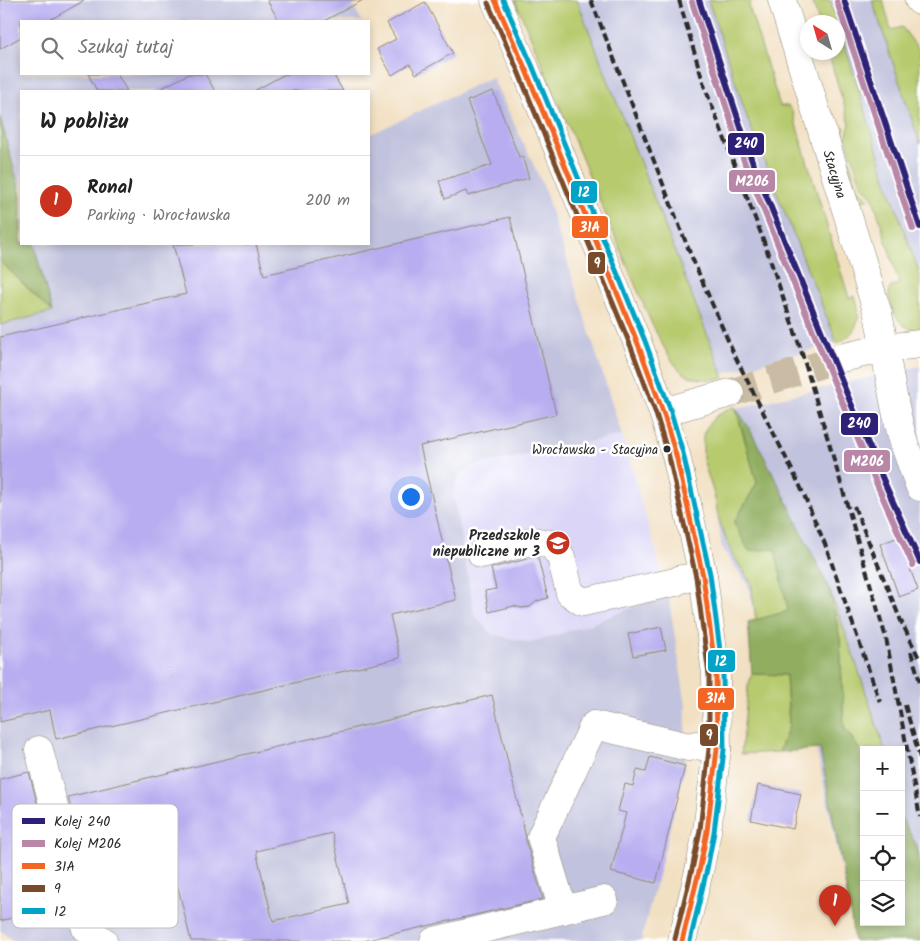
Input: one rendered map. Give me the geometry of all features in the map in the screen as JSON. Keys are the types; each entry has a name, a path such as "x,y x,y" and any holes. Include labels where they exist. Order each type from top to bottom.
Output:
{"main road":[{"path":"495,0 635,335 663,412 676,455 703,576 716,674 717,749 707,831 682,941"},
{"name":"Stacyjna","path":"782,0 878,314 902,436 920,487"},
{"path":"841,358 885,348 920,344"},
{"path":"663,412 730,393"},
{"path":"482,554 532,541 551,544 561,558 570,593 583,602 675,582 681,579 703,576"},
{"path":"563,910 541,837 594,725 689,747 696,744 717,749"},
{"path":"39,750 53,804"},
{"path":"434,941 604,900"},
{"path":"86,928 103,941"}],"shaded area":[{"path":"0,0 350,0 361,20 20,20 20,75 334,75 342,90 20,90 20,190 0,117"},
{"path":"577,0 708,0 749,123 837,343 722,374"},
{"path":"830,0 872,0 915,126 920,144 920,275 889,188 845,48 845,15 835,15"},
{"path":"492,77 543,185 622,435 472,466 459,475 453,493 474,614 492,634 530,643 588,625 668,594 686,705 685,766 641,941 13,941 0,930 0,325 52,312 34,245 370,245 370,135"},
{"path":"920,366 920,941 854,941 850,910 814,738 772,664 747,584 722,548 708,450 709,434 736,408"},
{"name":"Przedszkole niepubliczne nr 3","path":"622,435 668,594 588,625 530,643 492,634 474,614 453,493 459,475 472,466"}],"green space":[{"path":"515,0 577,0 724,378 702,379 687,375 677,367 665,348 651,322"},
{"path":"708,0 751,0 749,7 780,106 788,106 792,111 849,298 855,296 858,311 857,324 850,334 837,343 749,123"},
{"path":"812,0 830,0 835,15 817,15"},
{"path":"872,0 883,0 891,30 902,27 920,51 920,144"},
{"path":"845,46 889,188 920,275 920,331 909,328 901,323 893,310 889,298 889,290 899,283 873,198 861,184 846,137 850,124 830,60 845,60"},
{"path":"0,117 20,191 20,245 34,245 52,312 0,261"},
{"path":"845,127 842,137 857,185 869,199 854,204 831,131"},
{"path":"0,261 52,312 0,325"},
{"path":"735,406 757,483 734,523 775,548 789,611 756,620 751,583 732,554 719,520 714,494 703,460 703,435 708,425 716,416"},
{"path":"736,408 748,426 781,489 830,591 840,639 844,727 860,750 860,926 905,926 905,824 917,846 920,862 920,941 854,941 820,749 779,752 789,726 786,675 752,674 748,622 788,611 775,549 749,551 734,523 757,483"},
{"path":"830,591 884,746 860,746 860,750 844,727 840,639"},
{"path":"752,674 786,675 789,726 779,752 741,754 748,686"}],"building":[{"path":"0,0 85,0 50,20 20,20 20,38 0,49"},
{"path":"267,0 363,0 326,20 278,20"},
{"path":"425,2 453,53 416,74 410,64 392,75 377,49 396,39 387,23"},
{"path":"89,75 118,75 126,90 96,90"},
{"path":"187,75 206,75 214,90 158,90"},
{"path":"283,75 334,75 342,90 256,90"},
{"path":"493,91 519,157 522,156 529,178 468,196 466,191 445,199 439,181 492,165 467,101"},
{"path":"510,217 556,414 420,446 456,600 390,615 400,658 56,739 50,710 0,722 0,337 186,294 173,245 256,245 264,275"},
{"path":"902,536 910,556 906,558 918,590 899,597 880,544"},
{"path":"535,557 538,558 548,598 537,601 530,607 521,608 514,606 489,612 485,591 496,589 491,568"},
{"path":"661,627 666,650 633,656 628,634"},
{"path":"492,695 526,842 543,899 363,941 191,941 178,887 178,804 70,804 68,797","holes":["332,833 349,904 273,921 256,851"]},
{"path":"650,757 685,766 656,883 611,872 626,813 618,811 625,784 633,786 637,770 646,772"},
{"path":"29,772 37,804 12,804 12,918 0,921 0,779"},
{"path":"758,785 801,794 793,829 751,820"}],"tunnel":[{"path":"730,393 841,358"}],"railway":[{"path":"591,0 690,253 733,352 800,486 825,544 880,702"},
{"path":"679,0 704,85 763,239 800,347 832,453 886,638 920,817"},
{"path":"854,506 901,621 920,660"},
{"path":"911,652 920,682"},
{"path":"905,705 920,758"}],"rail line":[{"name":"240","path":"699,0 752,161 847,394 920,562"},
{"name":"240","path":"844,0 920,227"},
{"name":"M206","path":"692,2 745,164 840,397 913,565"},
{"name":"M206","path":"837,2 913,229"}],"transit line":[{"name":"31A","path":"495,0 525,68 638,344 663,412 676,455 703,576 716,674 717,749 707,831 682,941"},
{"name":"12","path":"503,0 532,65 645,341 670,409 683,453 710,574 723,673 724,750 714,832 690,941"},
{"name":"9","path":"488,3 518,71 631,347 656,414 669,457 696,577 709,675 709,749 700,830 675,939"}],"place":[{"name":"Wrocławska - Stacyjna","path":"667,449"},
{"name":"Przedszkole niepubliczne nr 3","path":"558,543"},
{"name":"Ronal","path":"835,926"}]}
